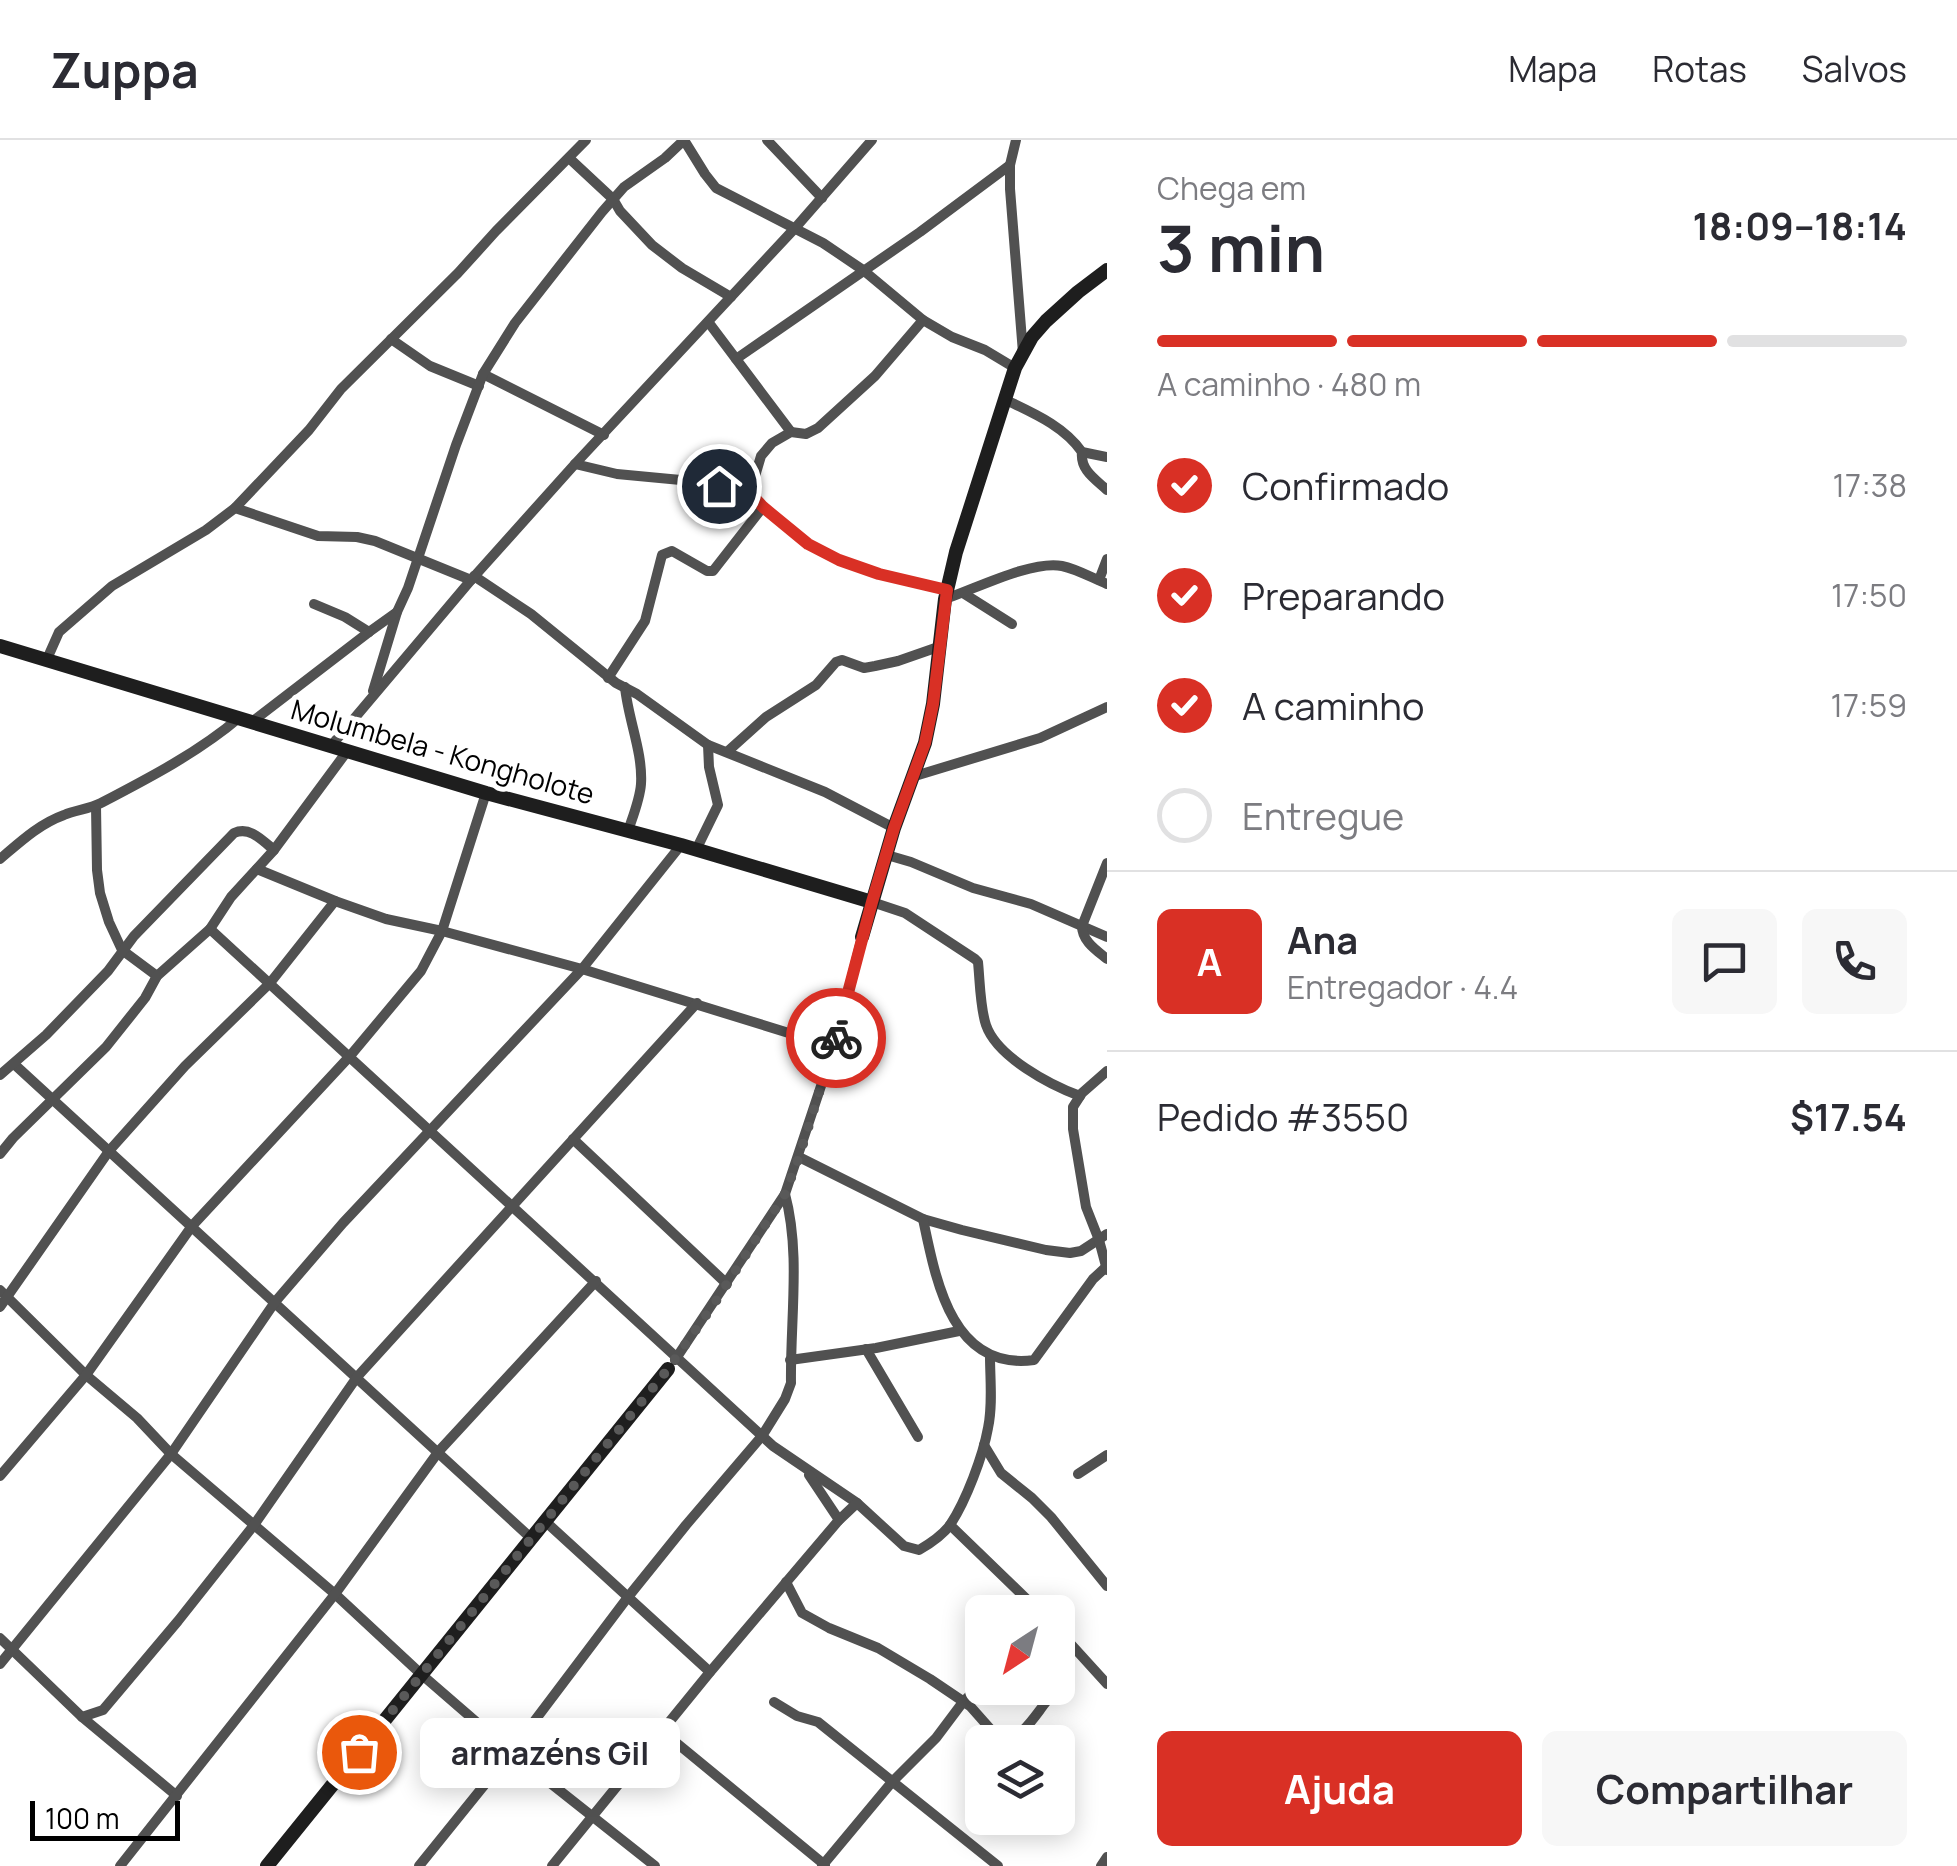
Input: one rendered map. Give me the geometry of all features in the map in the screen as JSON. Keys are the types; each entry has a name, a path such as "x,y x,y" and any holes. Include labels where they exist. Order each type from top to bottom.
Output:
{"street":[{"path":"47,659 60,632 112,586 206,530 235,508 342,389 586,140"},
{"path":"371,696 397,612 481,380 515,323 624,187 666,158 684,140 716,188 796,227 863,270 923,320 952,337 1019,361"},
{"path":"768,140 822,198"},
{"path":"331,746 472,578 709,323 872,140"},
{"path":"1018,141 1010,165 1019,361"},
{"path":"568,158 614,199 620,211 652,245 731,297"},
{"path":"736,359 1010,165"},
{"path":"267,1866 673,1363 785,1194 834,1047 894,828 925,743 956,552 1019,361 1046,321 1107,270"},
{"path":"750,493 761,456 772,443 791,432 806,434 818,428 875,376 923,320"},
{"path":"709,323 791,432"},
{"path":"391,339 430,366 481,380 604,435"},
{"path":"1006,400 1075,441 1082,452 1084,467 1107,490"},
{"path":"1082,452 1107,457"},
{"path":"575,464 617,474 702,482 750,493 808,544 839,560 952,594 1012,624"},
{"path":"608,678 644,622 662,555 672,551 713,571 763,507"},
{"path":"235,508 318,536 375,541 472,578 560,636 608,678 708,745 825,792 894,828"},
{"path":"952,594 1048,566 1064,566 1103,582 1107,559"},
{"path":"314,604 369,632"},
{"path":"0,859 34,830 62,815 96,806 246,719 397,612"},
{"path":"727,752 766,717 816,685 836,662 842,660 864,668 941,646"},
{"name":"Molumbela - Kongholote","path":"3,650 47,659 486,793 872,902"},
{"path":"626,688 641,786 628,831"},
{"path":"914,776 1040,738 1107,707"},
{"path":"1,1663 171,1454 276,1302 688,848 718,805 708,745"},
{"path":"0,1154 120,1032 157,976 210,928 348,750"},
{"path":"0,1476 86,1375 192,1226 350,1056 420,971 442,931 486,793"},
{"path":"96,806 100,894 109,922 122,950 157,976"},
{"path":"0,1075 46,1036 234,832 250,831 274,850"},
{"path":"887,855 1104,933"},
{"path":"1107,863 1082,926 1088,943 1107,959"},
{"path":"257,869 386,919 582,969 834,1047"},
{"path":"0,1308 4,1294 110,1151 185,1066 270,983 335,901"},
{"path":"872,902 905,912 975,958 986,1025 995,1042 1046,1081 1080,1096"},
{"path":"210,928 596,1281 673,1363 773,1446 857,1503 904,1546 919,1550 935,1541 950,1525 972,1479 989,1427 990,1356"},
{"path":"82,1717 103,1710 254,1525 358,1377 697,1003"},
{"path":"14,1064 532,1539"},
{"path":"923,1219 930,1254 959,1331 990,1356 1034,1360 1093,1279 1106,1269 1103,1237 1086,1207 1074,1107 1107,1070"},
{"path":"573,1139 727,1284"},
{"path":"799,1157 923,1219 1070,1253 1081,1252 1103,1237"},
{"path":"419,1866 628,1597 762,1436 785,1400 791,1383 793,1242 785,1194"},
{"path":"120,1866 335,1594 438,1451 596,1281"},
{"path":"4,1294 171,1454 335,1594 421,1674 511,1752 655,1866"},
{"path":"790,1360 959,1331"},
{"path":"866,1349 918,1437"},
{"path":"984,1445 1001,1473 1051,1517 1107,1586"},
{"path":"1078,1474 1107,1455"},
{"path":"804,1468 839,1520"},
{"path":"552,1866 710,1672 857,1503"},
{"path":"546,1522 710,1672"},
{"path":"950,1525 1022,1595"},
{"path":"662,1732 824,1865 892,1782 936,1738 964,1702 878,1648 802,1613 786,1582"},
{"path":"0,1638 82,1717 177,1796"},
{"path":"1075,1649 1107,1684"},
{"path":"1,1663 24,1662"},
{"path":"774,1702 797,1716 818,1722 998,1866"},
{"path":"968,1705 1007,1742 1043,1705"},
{"path":"102,1734 103,1710"},
{"path":"1102,1866 1107,1857"}],"way so far":[{"path":"359,1752 668,1369 714,1304 785,1194 836,1038"}],"place":[{"name":"armazéns Gil","path":"359,1752"}],"route":[{"path":"719,486 750,493 808,544 839,560 947,590 925,743 894,828 836,1038"}]}
